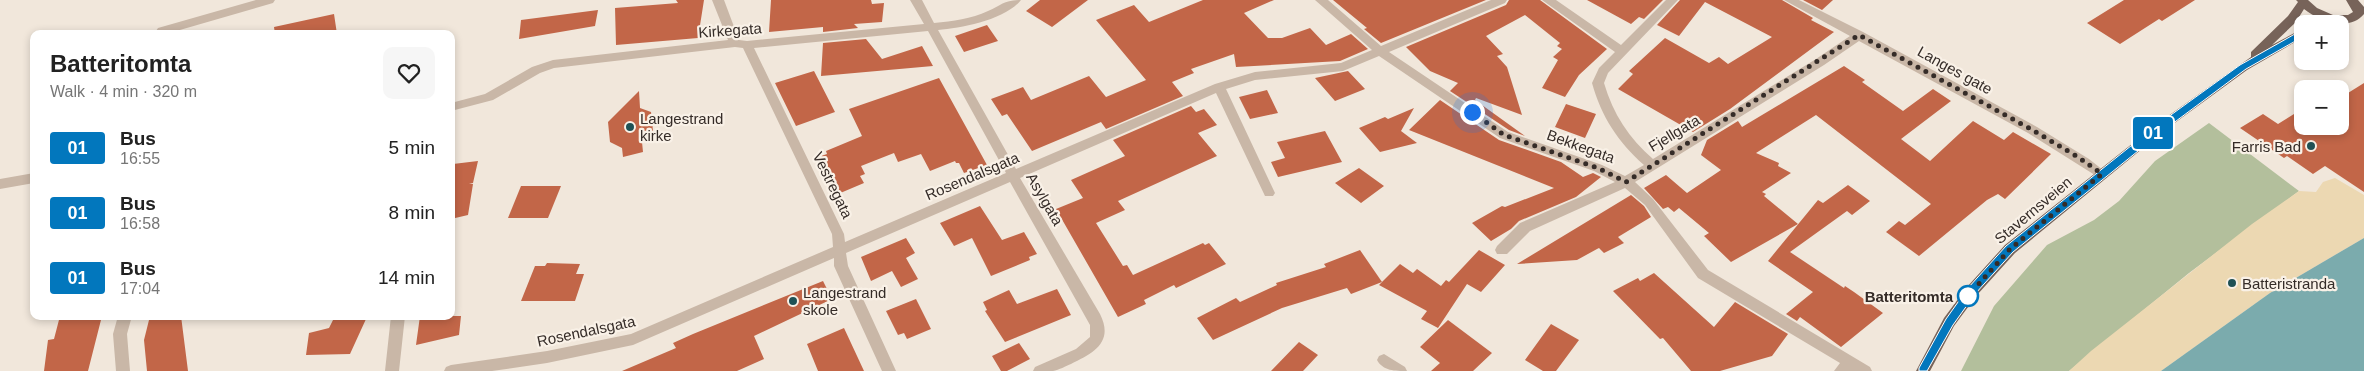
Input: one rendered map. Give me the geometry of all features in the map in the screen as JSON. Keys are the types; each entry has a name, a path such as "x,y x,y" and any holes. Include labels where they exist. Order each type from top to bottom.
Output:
{"main road":[{"path":"2349,18 2355,17 2358,13 2353,0"},
{"path":"2303,1 2317,13 2322,15"},
{"name":"Stavernsveien","path":"1923,371 1949,322 1991,268 2010,249 2102,174 2243,67 2292,19 2303,1"},
{"name":"Stavernsveien","path":"2243,67 2294,38"}],"street":[{"path":"165,30 269,0"},
{"name":"Vestregata","path":"718,0 838,234 838,252 841,266 889,371"},
{"name":"Asylgata","path":"916,0 1095,318 1098,337 1086,350 1040,371"},
{"name":"Kirkegata","path":"455,109 489,97 536,70 553,64 741,44 932,27 979,19 992,14 1015,0"},
{"name":"Bekkegata","path":"1321,0 1379,51 1504,135 1598,168 1626,182 1649,202 1703,274 1846,367 1865,371"},
{"name":"Rosendalsgata","path":"450,371 547,357 633,339 1014,177 1219,87 1240,79 1269,74 1334,69 1501,0"},
{"path":"1548,0 1622,51"},
{"path":"1652,165 1634,150 1616,129 1600,91 1598,78 1672,0"},
{"name":"Langes gate","path":"1790,0 1859,35 2029,128 2078,157 2102,174"},
{"name":"Fjellgata","path":"1502,250 1525,227 1606,194 1820,62 1859,35"},
{"path":"1219,87 1269,193"},
{"path":"0,184 30,179"},
{"path":"123,371 120,334 124,320"},
{"path":"392,371 398,320"},
{"path":"1384,360 1400,371"}],"green space":[{"path":"2209,123 2299,191 2189,273 2069,371 1961,371 1994,306 2047,245 2094,220 2119,201 2155,161"}],"sand":[{"name":"Batteristranda","path":"2335,178 2364,195 2364,238 2270,293 2161,371 2069,371 2091,351 2252,224 2299,191 2316,192 2323,182"}],"water":[{"path":"2364,238 2364,371 2161,371 2270,293"}],"building":[{"path":"676,0 704,0 698,38 616,45 615,8 678,3"},
{"path":"771,0 871,0 872,4 884,3 882,22 854,24 858,28 823,32 823,27 769,32"},
{"path":"1040,0 1088,0 1052,27 1026,11"},
{"path":"1203,0 1274,0 1244,13 1268,38 1282,38 1310,28 1326,45 1351,34 1368,49 1340,61 1236,67 1234,54 1191,69 1194,73 1172,82 1183,96 1106,129 1101,122 1032,151 1007,114 1002,116 991,99 1023,87 1031,100 1089,76 1106,97 1146,80 1096,20 1134,5 1149,22"},
{"path":"1333,0 1486,0 1381,43 1364,29 1367,28"},
{"path":"1509,0 1540,0 1607,49 1579,75 1565,97 1542,88 1558,60 1553,57 1562,49 1557,46 1560,43 1525,15 1486,36 1503,54 1497,56 1507,67 1522,115 1476,98 1475,100 1525,136 1509,130 1450,91 1458,83 1430,71 1406,47 1506,5"},
{"path":"1587,0 1663,0 1644,19 1639,17 1631,24"},
{"path":"1680,0 1782,0 1813,18 1811,20 1834,32 1730,109 1693,132 1618,89 1633,74 1629,71 1665,38 1709,63 1719,57 1728,64 1772,37 1705,2 1679,36 1657,25"},
{"path":"1803,0 1833,0 1822,10"},
{"path":"2124,0 2195,0 2162,21 2159,19 2120,44 2087,23"},
{"path":"598,10 595,26 519,39 521,20"},
{"path":"334,14 336,30 274,30 274,27"},
{"path":"987,25 998,41 964,52 955,36"},
{"path":"866,39 882,59 922,46 933,66 821,76 823,43"},
{"path":"1844,66 1865,80 1862,82 1903,111 1933,89 1951,101 1901,139 1930,161 1973,121 2004,140 2013,132 2051,154 2005,199 1998,194 1987,200 1919,256 1886,232 1899,221 1905,225 1931,204 1816,115 1756,153 1779,163 1778,166 1791,173 1762,192 1766,194 1764,196 1798,224 1731,262 1704,236 1709,233 1679,208 1674,212 1668,207 1663,209 1644,188 1666,175 1687,193 1721,170 1701,155 1707,140 1738,121 1742,127"},
{"path":"814,71 835,112 796,126 775,83"},
{"path":"1348,71 1365,89 1335,101 1315,78"},
{"path":"939,78 987,165 964,173 959,163 955,161 930,171 921,154 898,162 894,153 861,166 865,174 860,176 864,183 838,194 818,157 827,154 826,151 862,136 849,109"},
{"name":"Farris Bad","path":"2364,83 2364,192 2325,166 2313,174 2287,156 2284,158 2240,128 2263,114 2278,124 2294,114 2294,135 2349,135 2349,92"},
{"path":"1267,90 1278,113 1250,119 1239,97"},
{"name":"Langestrand kirke","path":"639,91 640,108 651,112 653,131 642,142 643,152 623,157 622,148 610,142 608,122"},
{"path":"1440,100 1499,140 1561,162 1583,177 1593,173 1601,177 1576,197 1519,221 1511,229 1491,241 1472,223 1502,206 1505,207 1554,188 1409,130"},
{"path":"1566,104 1596,114 1585,138 1555,127"},
{"path":"1191,106 1196,112 1204,109 1217,125 1198,133 1217,156 1118,201 1125,210 1096,223 1123,266 1127,265 1133,275 1203,243 1205,245 1209,243 1226,264 1176,288 1174,285 1144,300 1146,304 1118,317 1056,209 1083,198 1071,180 1125,156 1113,140"},
{"path":"1414,108 1401,131 1417,143 1380,152 1359,128 1385,117 1388,119"},
{"path":"1325,131 1342,162 1278,177 1271,162 1285,158 1277,142"},
{"path":"478,161 473,183 469,184 473,184 468,215 455,218 455,164"},
{"path":"1359,168 1384,186 1361,203 1335,183"},
{"path":"1848,185 1870,201 1852,215 1847,211 1790,252 1844,288 1845,286 1883,313 1841,347 1800,317 1797,321 1786,314 1813,292 1768,261 1818,200 1823,203"},
{"path":"521,186 561,186 548,218 508,218"},
{"path":"1631,195 1644,206 1651,217 1618,237 1624,243 1604,253 1599,248 1577,260 1517,264"},
{"path":"980,206 1002,240 1024,232 1037,254 1029,257 1030,260 991,276 972,238 954,246 940,223"},
{"path":"906,238 915,253 906,258 918,279 901,287 892,271 871,281 861,257"},
{"path":"1360,250 1382,282 1351,294 1347,288 1282,308 1213,340 1197,318 1236,298 1240,302 1277,285 1276,283 1326,267 1324,264"},
{"path":"1479,250 1505,265 1481,292 1467,284 1438,328 1421,319 1427,311 1379,285 1400,264 1413,273 1417,269 1441,286 1446,280 1449,282"},
{"path":"547,263 580,264 576,274 584,274 575,301 521,301 535,266 545,266"},
{"path":"1654,273 1714,327 1735,302 1788,334 1772,356 1720,371 1691,371 1663,338 1660,339 1613,291 1638,278 1640,281"},
{"path":"823,281 832,299 754,336 764,359 737,371 622,371 676,348 673,343 693,334"},
{"path":"1057,289 1071,315 1005,342 985,311 987,310 983,302 1009,290 1017,304"},
{"path":"916,299 931,329 907,339 904,333 898,335 886,311"},
{"path":"455,316 461,316 459,335 416,345 419,320 455,320"},
{"path":"59,320 101,320 88,371 44,371 48,340 54,339"},
{"path":"149,320 182,320 188,371 147,371 144,340"},
{"path":"333,320 366,320 350,354 306,355 309,333 329,328"},
{"path":"1448,320 1492,353 1473,371 1431,371 1440,363 1420,347"},
{"path":"1551,324 1579,340 1556,371 1543,371 1525,360"},
{"path":"844,328 864,371 818,371 807,344"},
{"path":"1299,342 1318,355 1303,371 1271,371"},
{"path":"1019,343 1030,359 1007,371 1001,371 992,356"}],"bus line":[{"name":"01","path":"1923,371 1949,322 1991,268 2010,249 2161,127 2243,67 2294,38"}],"place":[{"name":"Langestrand kirke","path":"630,127"},
{"name":"Farris Bad","path":"2311,146"},
{"name":"Batteristranda","path":"2232,283"},
{"name":"Batteritomta","path":"1968,296"},
{"name":"Langestrand skole","path":"793,301"}],"route":[{"path":"1472,112 1504,135 1598,168 1626,182 1820,62 1859,35 2029,128 2078,157 2102,174 2010,249 1991,268 1968,296"}]}
